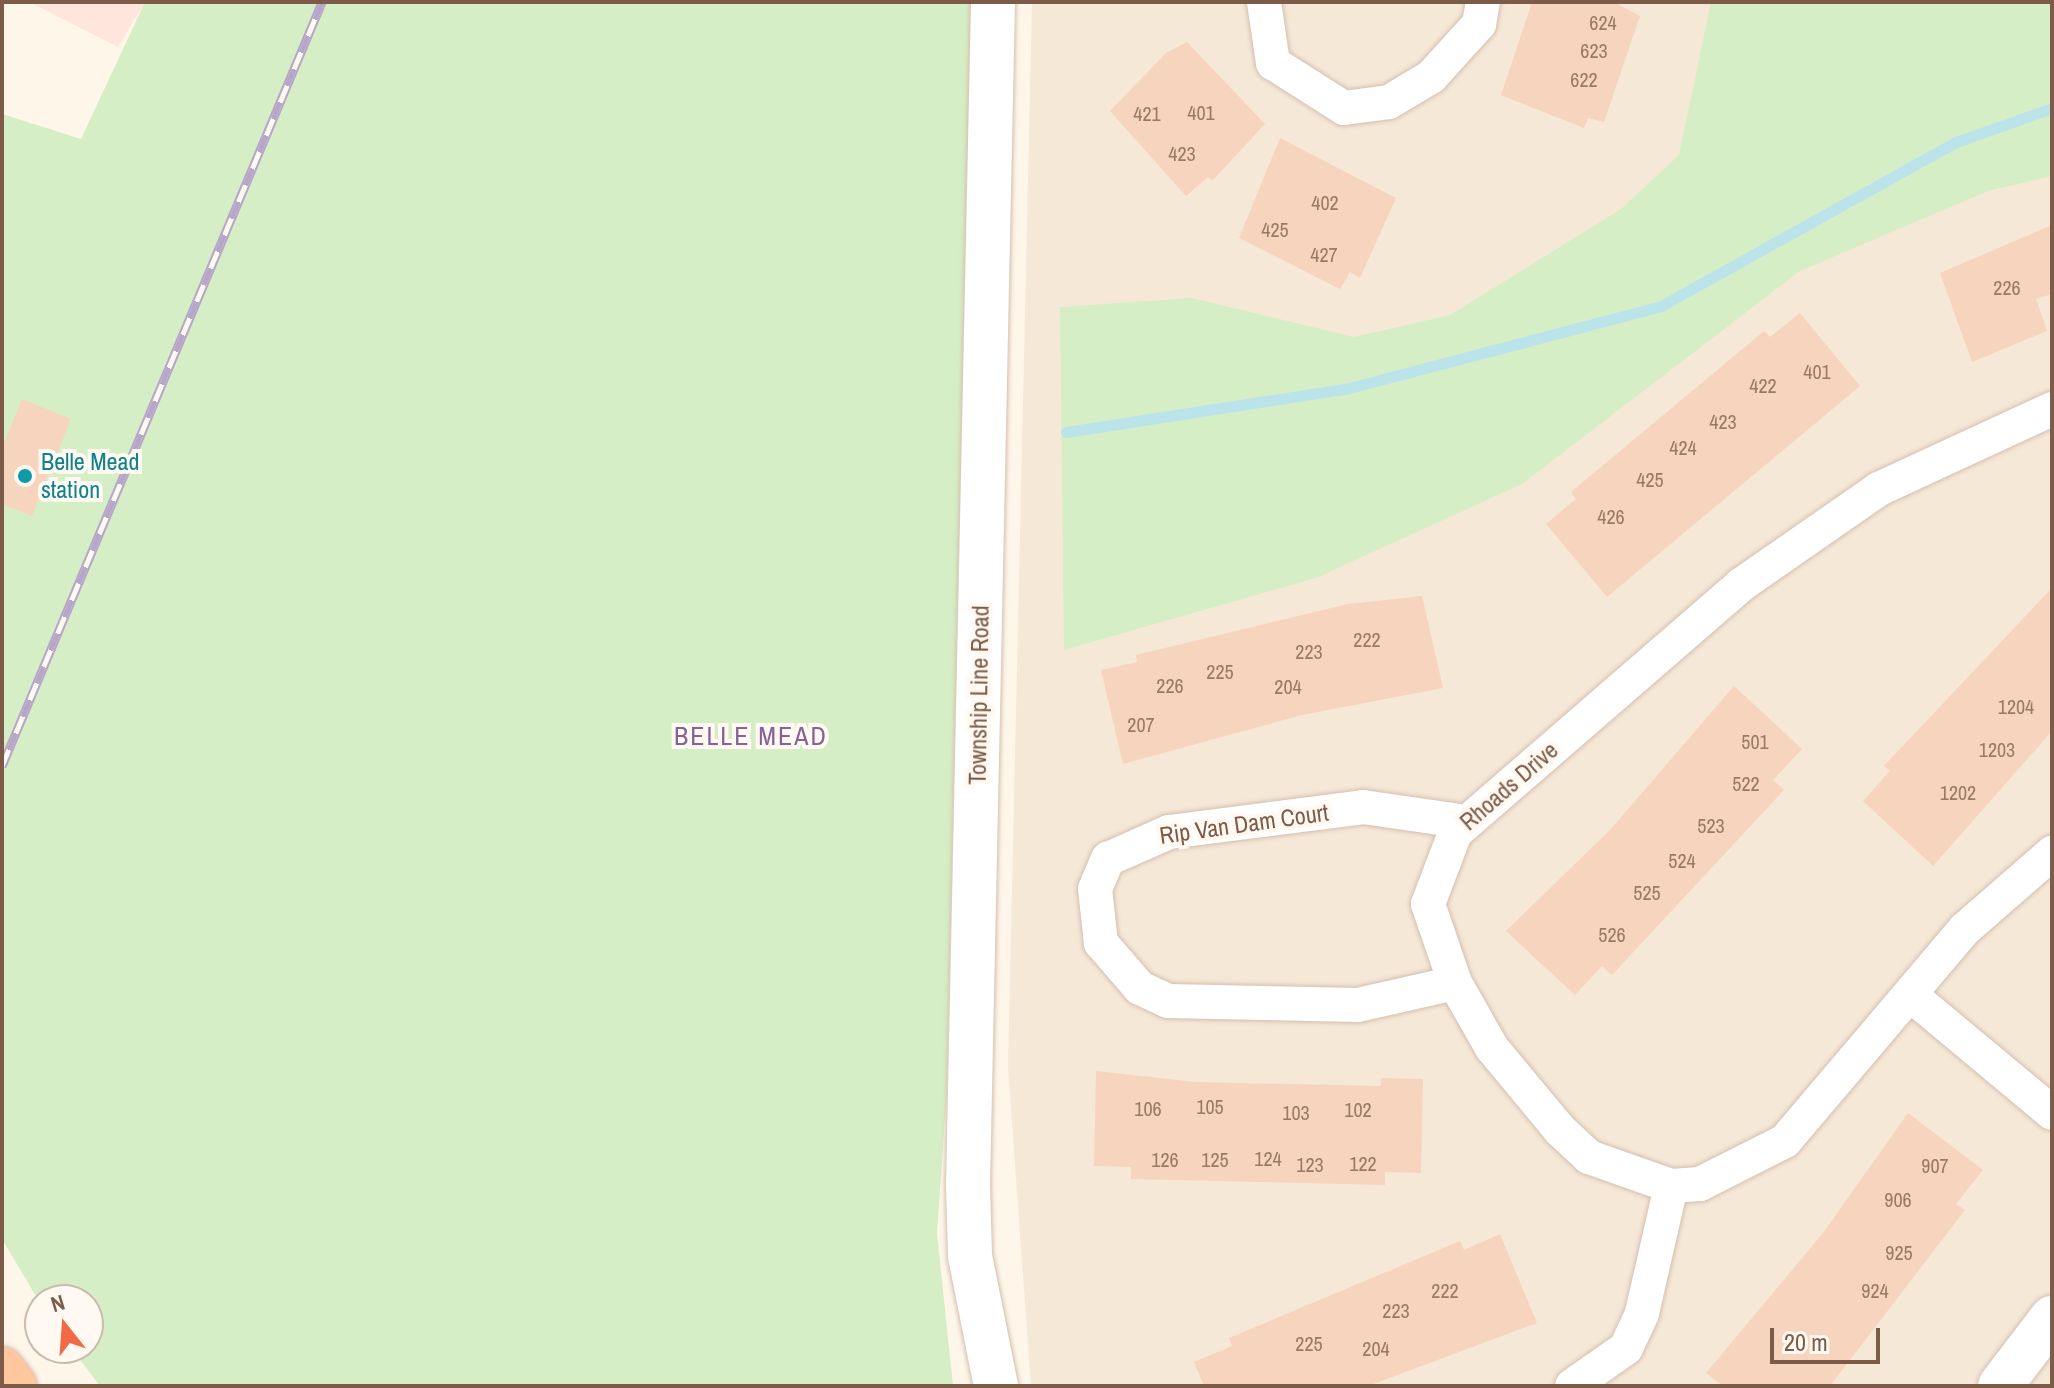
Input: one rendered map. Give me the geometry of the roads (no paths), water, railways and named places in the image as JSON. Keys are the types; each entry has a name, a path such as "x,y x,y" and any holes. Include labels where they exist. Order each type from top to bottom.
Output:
{"highway":[{"path":"2,1369 15,1386"}],"street":[{"name":"Township Line Road","path":"993,2 968,1184 970,1256 996,1386"},
{"path":"1264,2 1273,63 1344,108 1389,102 1431,77 1479,24 1483,2"},
{"name":"Rhoads Drive","path":"2052,409 1879,489 1741,585 1467,822 1439,862 1428,904 1455,983 1492,1048 1579,1148 1639,1181 1671,1186 1700,1184 1773,1150 1913,997 2001,892 2052,853"},
{"name":"Rip Van Dam Court","path":"1455,983 1358,1005 1168,1001 1140,988 1101,943 1095,889 1108,859 1169,832 1363,807 1467,822"},
{"path":"1913,997 2052,1113"},
{"path":"1572,1386 1626,1348 1642,1313 1671,1186"},
{"path":"2000,1386 2052,1318"}],"waterway":[{"path":"1066,432 1349,388 1661,306 1956,142 2052,108"}],"railway":[{"path":"2,766 322,2"}],"place":[{"name":"Belle Mead station","path":"25,476"}],"district":[{"name":"BELLE MEAD","path":"751,736"}]}
